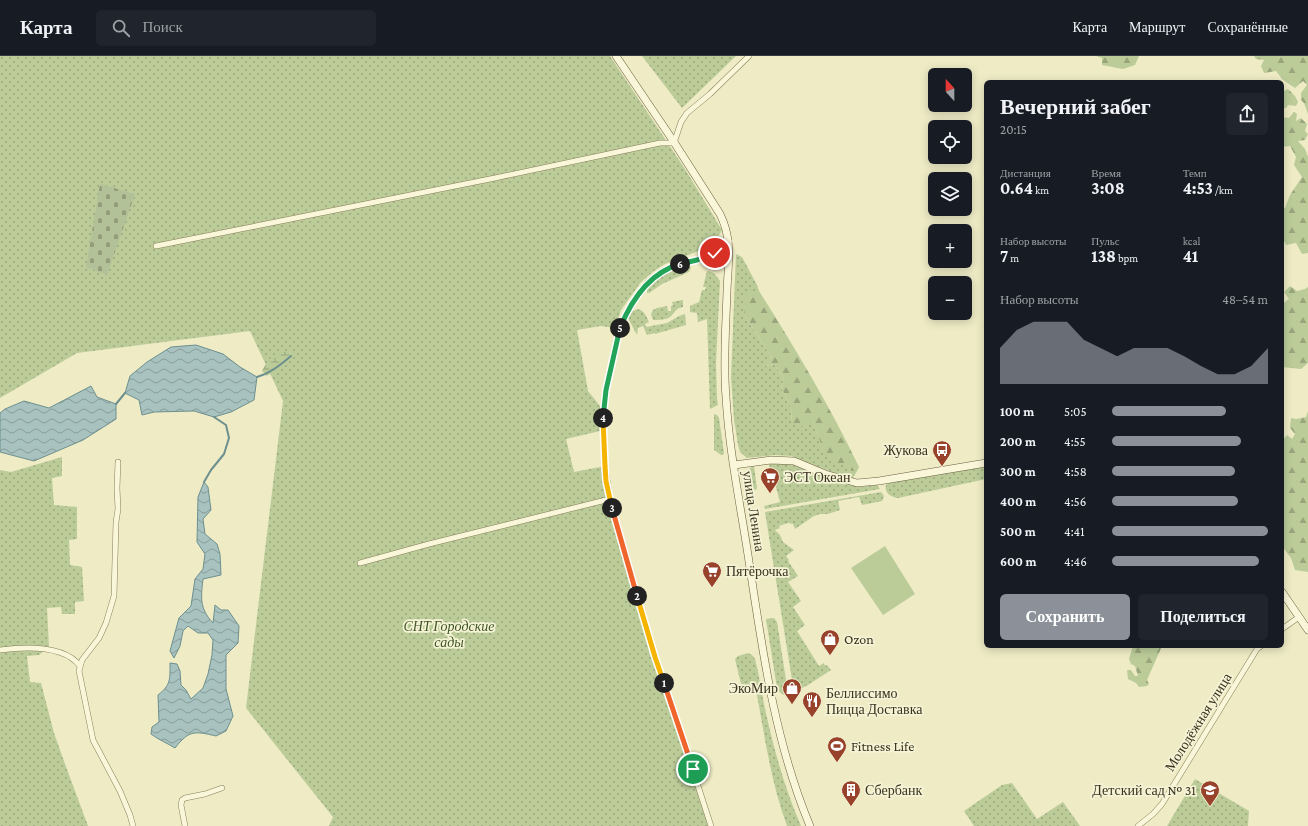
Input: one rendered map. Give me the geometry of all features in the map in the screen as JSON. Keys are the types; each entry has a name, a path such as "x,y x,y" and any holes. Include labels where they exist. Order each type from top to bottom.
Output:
{"main road":[{"name":"улица Ленина","path":"616,56 720,214 726,227 730,250 725,354 726,395 734,465 772,701 787,763 810,826"},
{"path":"734,465 771,460 794,461 825,474 857,483 879,482 984,463"},
{"path":"1284,595 1308,630"}],"street":[{"path":"156,246 495,178 660,143 674,143 681,122 687,114 714,90 748,56"},
{"path":"711,826 655,657 610,499 605,466 603,423 606,390 620,329 624,318 634,301 647,283 660,273 677,265 697,260 715,253 729,241"},
{"path":"118,462 118,509 116,522 114,596 106,623 99,638 82,660 79,672 93,740 120,791 133,826"},
{"path":"360,563 429,544 610,499"},
{"path":"1284,628 1299,617"},
{"path":"0,650 24,648 58,652 70,656 76,660 80,666"},
{"name":"Молодёжная улица","path":"1138,826 1153,814 1162,804 1258,648"},
{"path":"185,826 181,805 182,800 222,788"}],"green space":[{"name":"СНТ Городские сады","path":"0,56 610,56 685,169 722,230 714,245 665,264 641,282 621,310 615,328 601,326 577,330 588,391 600,406 600,431 566,439 574,472 605,466 606,481 633,579 711,826 329,826 333,817 246,708 283,401 250,331 77,353 0,398"},
{"path":"642,56 736,56 682,108"},
{"path":"1096,56 1139,56 1135,65 1123,69 1102,65 1102,58"},
{"path":"1254,56 1308,56 1308,114 1304,103 1301,100 1301,93 1307,85 1303,81 1295,88 1283,80 1276,71 1264,73 1261,66 1264,60 1256,59"},
{"path":"1288,89 1295,96 1298,102 1296,106 1288,105 1284,108 1284,91"},
{"path":"1294,112 1297,114 1296,121 1301,118 1307,124 1305,131 1308,134 1305,140 1298,141 1305,149 1308,157 1308,253 1302,254 1296,243 1286,245 1284,241 1284,208 1290,195 1302,177 1294,165 1296,157 1290,146 1284,147 1284,117 1289,118"},
{"path":"100,184 135,194 107,275 86,267"},
{"path":"736,254 742,257 759,291 751,291 745,316 772,358 766,366 774,364 784,379 781,387 791,408 792,422 813,422 822,447 845,463 852,470 857,471 853,478 837,474 791,456 775,455 747,458 740,452 734,419 731,377"},
{"path":"687,265 691,268 689,272 662,284 647,293 647,288 661,277"},
{"path":"707,271 715,274 720,281 716,363 718,405 710,409 707,319 698,322 697,313 690,312 690,306 699,302 702,290 705,290 706,287 703,287"},
{"path":"1290,286 1297,291 1308,287 1308,363 1301,369 1284,367 1284,303 1289,299 1284,292"},
{"path":"751,291 759,291 799,356 848,444 859,467 857,471 852,471 845,463 837,464 822,447 813,422 804,427 792,422 791,408 781,387 784,379 774,364 765,366 772,358 745,316 743,304 744,295"},
{"path":"683,300 683,307 677,310 670,317 653,320 651,314 653,310 667,306 668,311 671,311 671,306 673,305 672,302"},
{"path":"639,309 644,313 649,322 645,324 646,327 667,323 685,314 686,325 647,335 643,326 638,328 637,335 628,318 632,311"},
{"path":"291,350 295,356 267,376 262,371 271,358"},
{"path":"1308,411 1308,572 1295,570 1291,558 1284,549 1284,439 1287,435 1292,439 1295,434 1290,428 1291,418 1296,419 1306,417"},
{"path":"714,414 719,418 724,453 723,455 714,450"},
{"path":"62,457 62,476 52,478 54,505 77,507 77,539 69,540 70,565 82,567 84,601 75,602 75,614 62,614 61,607 47,608 49,647 39,655 27,656 30,682 41,683 54,733 88,826 0,826 0,470 11,472"},
{"path":"769,463 784,463 793,465 843,484 861,487 877,485 880,489 765,509 764,506 780,502 774,480 772,481"},
{"path":"754,466 756,490 743,483 746,473"},
{"path":"984,466 984,479 898,498 891,496 887,492 886,485 889,483"},
{"path":"881,492 884,496 882,501 862,505 859,497 838,501 840,510 814,516 795,529 793,524 788,523 779,526 780,528 775,530 780,535 783,542 794,550 786,556 798,576 788,582 801,601 793,607 805,625 797,631 819,666 824,663 825,666 827,665 831,670 794,692 765,512"},
{"path":"885,546 915,594 883,615 851,568"},
{"path":"774,618 777,622 788,693 784,695 778,691 777,688 766,619"},
{"path":"1132,648 1161,648 1147,680 1149,684 1147,686 1139,687 1136,683 1128,679 1127,670 1131,670 1135,676 1138,676 1135,666 1131,664 1129,659"},
{"path":"748,653 755,659 775,751 789,796 801,826 787,826 781,809 768,755 755,684 742,688 735,659 738,656"},
{"name":"Детский сад № 31","path":"1195,779 1249,811 1248,826 1167,826"},
{"path":"1012,783 1037,819 1063,802 1080,826 974,826 964,811 1002,785"}],"water":[{"path":"196,345 223,354 240,367 257,377 254,400 231,412 214,417 194,411 154,412 142,415 139,400 125,393 130,376 147,362 171,347"},
{"path":"91,386 97,397 116,404 116,419 83,440 34,461 0,452 0,413 5,409 24,401 49,408"},
{"path":"204,482 208,487 211,510 203,519 205,534 217,544 220,554 221,575 203,579 203,607 208,618 213,623 215,605 221,610 228,610 239,626 238,643 226,655 226,689 233,716 226,731 216,736 203,733 193,733 184,738 175,748 151,734 152,727 159,722 158,695 168,685 170,663 177,664 180,671 181,685 191,699 203,688 212,655 213,640 208,633 198,633 188,626 183,631 180,646 174,658 170,651 179,618 191,606 195,579 203,569 205,554 197,542 198,497"}],"waterway":[{"path":"257,377 271,371 291,356"},
{"path":"116,404 125,393"},
{"path":"204,482 211,470 224,454 229,438 226,425 214,417"}],"place":[{"name":"Жукова","path":"942,467"},
{"name":"ЭСТ Океан","path":"770,494"},
{"name":"Пятёрочка","path":"712,588"},
{"name":"Ozon","path":"830,656"},
{"name":"ЭкоМир","path":"792,705"},
{"name":"Беллиссимо Пицца Доставка","path":"812,718"},
{"name":"Fitness Life","path":"837,763"},
{"name":"Сбербанк","path":"851,807"},
{"name":"Детский сад № 31","path":"1210,807"}],"route":[{"path":"693,769 644,622 610,499 606,481 603,423 606,390 612,359 624,318 634,301 647,283 660,273 677,265 697,260 715,253"}]}
